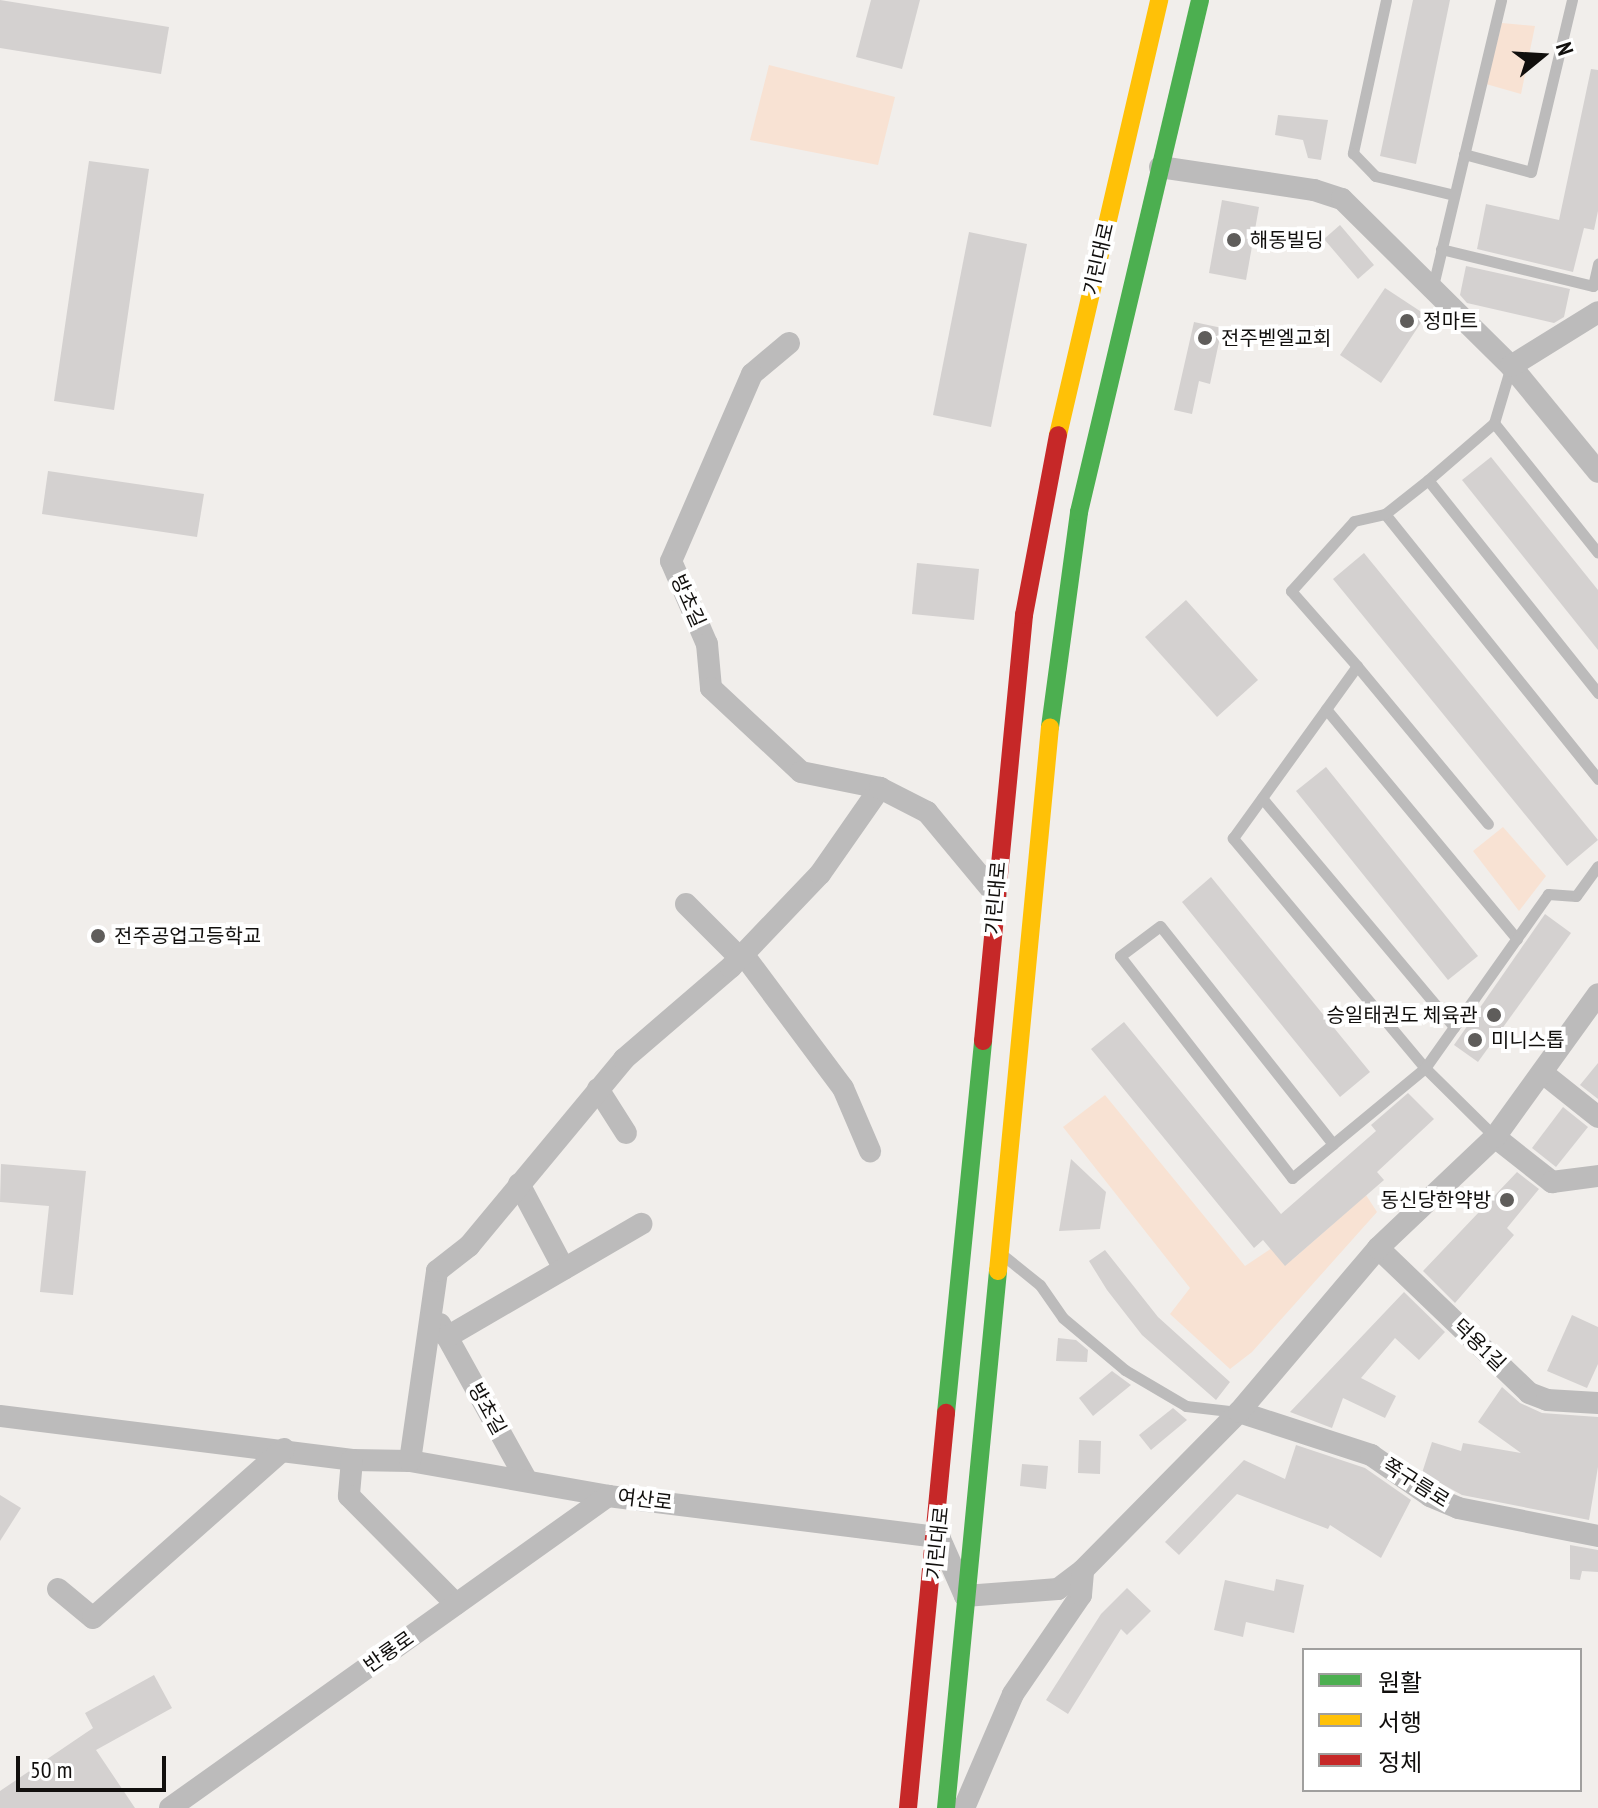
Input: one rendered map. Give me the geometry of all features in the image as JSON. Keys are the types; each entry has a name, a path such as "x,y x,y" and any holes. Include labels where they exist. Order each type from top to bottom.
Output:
{"street":[{"name":"기린대로","path":"908,1808 939,1537 1024,615 1046,487 1159,0"},
{"name":"기린대로","path":"946,1808 965,1596 1002,1254 1060,626 1079,512 1200,0"},
{"path":"1160,167 1314,190 1342,199 1511,366 1598,472"},
{"path":"1511,366 1598,312"},
{"name":"방초길","path":"789,343 752,374 671,561 707,644 711,688 801,772 880,788 927,812 996,895"},
{"path":"410,1461 437,1271 469,1246 624,1059 741,956 820,874 880,788"},
{"path":"686,904 741,956 843,1088 870,1151"},
{"path":"939,1537 965,1596 1058,1589 1083,1570 1239,1412 1378,1248 1495,1137 1544,1074 1598,994"},
{"path":"1544,1074 1598,1117"},
{"path":"598,1089 626,1133"},
{"path":"1495,1137 1552,1182 1598,1176"},
{"path":"519,1184 564,1269"},
{"path":"447,1337 641,1224"},
{"name":"덕용1길","path":"1378,1248 1529,1393 1598,1403"},
{"name":"방초길","path":"432,1309 527,1481"},
{"path":"1563,1398 1598,1385"},
{"name":"쪽구름로","path":"1239,1412 1371,1455 1430,1496 1458,1508 1598,1536"},
{"name":"여산로","path":"0,1416 284,1449 352,1460 410,1461 608,1496 939,1537"},
{"path":"58,1589 93,1618 284,1449"},
{"path":"352,1460 349,1496 456,1604"},
{"name":"반룡로","path":"170,1808 608,1496"},
{"path":"964,1808 1013,1694 1081,1595 1083,1570"}],"lane":[{"path":"1386,0 1353,153 1375,176 1454,195"},
{"path":"1432,290 1501,0"},
{"path":"1464,154 1531,172 1572,0"},
{"path":"1441,249 1593,286 1598,264"},
{"path":"1488,824 1291,591 1354,521 1385,514 1494,423 1511,366"},
{"path":"1494,423 1598,553"},
{"path":"1428,480 1598,693"},
{"path":"1385,514 1598,779"},
{"path":"1357,666 1233,838 1425,1068 1495,1137"},
{"path":"1326,709 1517,939"},
{"path":"1262,798 1454,1027"},
{"path":"1333,1144 1160,926 1120,956 1292,1178 1425,1068 1548,894 1576,896 1598,866"},
{"name":"쪽구름로","path":"1002,1254 1040,1285 1063,1318 1125,1370 1186,1406 1239,1412"}],"shaded area":[{"path":"1502,23 1535,26 1521,94 1486,84"},
{"path":"769,65 895,97 878,165 750,140"},
{"path":"1503,827 1546,876 1519,911 1473,851"},
{"path":"1105,1095 1245,1266 1278,1244 1292,1260 1366,1195 1377,1212 1252,1352 1230,1369 1170,1314 1190,1288 1063,1127"}],"building":[{"path":"0,0 169,27 161,74 0,48"},
{"path":"871,0 920,0 902,69 856,57"},
{"path":"1413,0 1450,0 1416,164 1380,156"},
{"path":"1591,69 1598,70 1598,211 1594,230 1584,228 1573,272 1477,249 1486,204 1559,220"},
{"path":"1278,115 1328,120 1321,160 1308,158 1303,140 1275,135"},
{"path":"89,161 149,169 114,410 54,401"},
{"name":"해동빌딩","path":"1222,200 1259,207 1246,280 1209,273"},
{"path":"1340,225 1374,265 1358,279 1324,239"},
{"path":"969,232 1027,244 991,427 933,415"},
{"path":"1466,266 1570,289 1564,317 1554,323 1467,303 1460,295"},
{"path":"1385,288 1426,315 1381,383 1340,355"},
{"path":"1194,322 1222,328 1210,384 1199,381 1192,414 1174,410"},
{"path":"1491,457 1598,590 1598,650 1462,480"},
{"path":"48,471 204,494 197,537 42,514"},
{"path":"1364,553 1598,840 1567,866 1333,579"},
{"path":"917,563 979,569 974,620 912,614"},
{"path":"1186,600 1258,680 1217,717 1145,637"},
{"path":"1326,767 1478,956 1448,980 1296,791"},
{"path":"1211,877 1370,1072 1340,1097 1182,902"},
{"path":"1545,914 1571,933 1478,1062 1454,1045"},
{"path":"1124,1022 1281,1214 1376,1131 1371,1125 1408,1093 1434,1119 1377,1172 1384,1180 1285,1266 1263,1240 1254,1248 1091,1049"},
{"path":"1598,1063 1598,1099 1580,1085"},
{"path":"1563,1107 1588,1127 1556,1167 1532,1148"},
{"path":"1071,1159 1106,1192 1100,1229 1059,1231"},
{"path":"1,1164 86,1171 73,1295 40,1292 49,1206 0,1202"},
{"path":"1517,1172 1539,1189 1507,1228 1514,1235 1455,1303 1423,1271"},
{"path":"1105,1250 1158,1317 1230,1382 1216,1400 1142,1335 1107,1290 1089,1261"},
{"path":"1404,1292 1445,1332 1419,1360 1395,1338 1361,1378 1396,1396 1385,1418 1343,1398 1332,1428 1290,1412"},
{"path":"1572,1315 1598,1327 1598,1364 1587,1388 1547,1371"},
{"path":"1058,1338 1076,1340 1088,1350 1087,1362 1056,1361"},
{"path":"1112,1371 1131,1385 1093,1416 1079,1398"},
{"path":"1502,1387 1520,1403 1542,1413 1598,1417 1598,1467 1589,1520 1462,1495 1422,1473 1432,1442 1461,1451 1463,1443 1521,1453 1478,1422"},
{"path":"1173,1408 1187,1420 1151,1450 1139,1435"},
{"path":"1079,1440 1101,1441 1100,1474 1078,1473"},
{"path":"1296,1445 1365,1468 1411,1500 1381,1558 1330,1525 1328,1529 1237,1494 1179,1555 1165,1542 1244,1460 1285,1479"},
{"path":"1022,1464 1048,1466 1046,1489 1020,1486"},
{"path":"0,1495 21,1508 0,1541"},
{"path":"1570,1545 1598,1550 1598,1572 1582,1571 1580,1580 1570,1579"},
{"path":"1276,1579 1304,1585 1294,1633 1246,1622 1243,1637 1214,1630 1225,1580 1274,1591"},
{"path":"1127,1588 1151,1611 1127,1635 1121,1629 1068,1714 1046,1700 1101,1614"},
{"path":"154,1675 172,1708 96,1750 135,1808 0,1808 0,1791 93,1728 85,1713"}],"traffic: fast":[{"path":"1050,727 1079,512 1200,0"},
{"path":"946,1413 983,1041"},
{"path":"946,1808 998,1271"}],"traffic: slow":[{"path":"1058,435 1159,0"},
{"path":"998,1271 1050,727"}],"traffic: jam":[{"path":"983,1041 1024,615 1058,435"},
{"path":"908,1808 946,1413"}],"place":[{"name":"해동빌딩","path":"1234,240"},
{"name":"정마트","path":"1407,321"},
{"name":"전주벧엘교회","path":"1205,338"},
{"name":"전주공업고등학교","path":"98,936"},
{"name":"승일태권도 체육관","path":"1494,1015"},
{"name":"미니스톱","path":"1475,1040"},
{"name":"동신당한약방","path":"1507,1200"}]}
